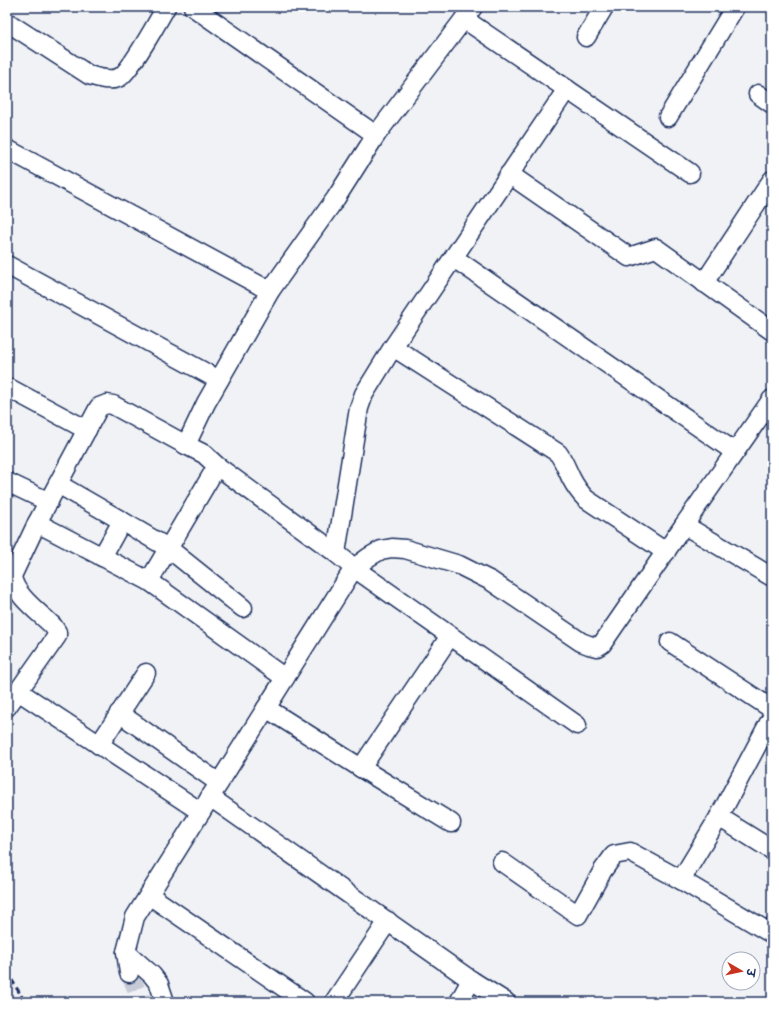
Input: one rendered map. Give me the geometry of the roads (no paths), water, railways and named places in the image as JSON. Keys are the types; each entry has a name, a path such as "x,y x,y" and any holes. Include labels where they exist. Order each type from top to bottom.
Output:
{"street":[{"path":"7,22 89,75 105,79 119,77 130,67 166,7"},
{"path":"193,7 376,135"},
{"path":"586,37 604,7"},
{"path":"668,117 735,7"},
{"path":"186,445 206,402 270,291 336,198 376,135 469,13 567,89 690,173"},
{"path":"336,553 359,408 364,394 393,346 567,89"},
{"path":"7,149 270,291"},
{"path":"509,174 629,258 656,248 772,331"},
{"path":"704,283 772,180"},
{"path":"454,258 735,452"},
{"path":"7,265 219,380"},
{"path":"393,346 558,453 566,465 570,477 586,499 666,552"},
{"path":"7,387 86,430"},
{"path":"129,973 126,952 135,917 354,568 381,550 392,548 404,549 459,566 490,581 581,642 597,647 602,644 772,399"},
{"path":"7,707 56,636 57,632 53,626 19,593 13,583 12,576 37,523 86,430 99,407 107,404 113,405 204,454 217,466 336,553 354,568 577,725"},
{"path":"149,582 217,466"},
{"path":"7,482 49,502"},
{"path":"58,484 168,548 243,608"},
{"path":"102,557 122,521"},
{"path":"37,523 149,582 285,678"},
{"path":"684,525 772,578"},
{"path":"361,768 450,636"},
{"path":"670,642 772,709"},
{"path":"99,744 146,673"},
{"path":"18,691 201,812"},
{"path":"266,708 450,823"},
{"path":"120,713 215,790 388,921 471,980 506,1002"},
{"path":"681,880 719,817 772,717"},
{"path":"719,817 772,850"},
{"path":"502,862 578,915 603,870 614,855 630,852 681,880 772,934"},
{"path":"149,895 305,1002"},
{"path":"334,1002 388,921"},
{"path":"126,952 152,975 159,984 165,1002"},
{"path":"459,1002 471,980"}],"tunnel":[{"path":"129,973 142,1002"}],"railway":[{"path":"7,972 25,1002"}]}
